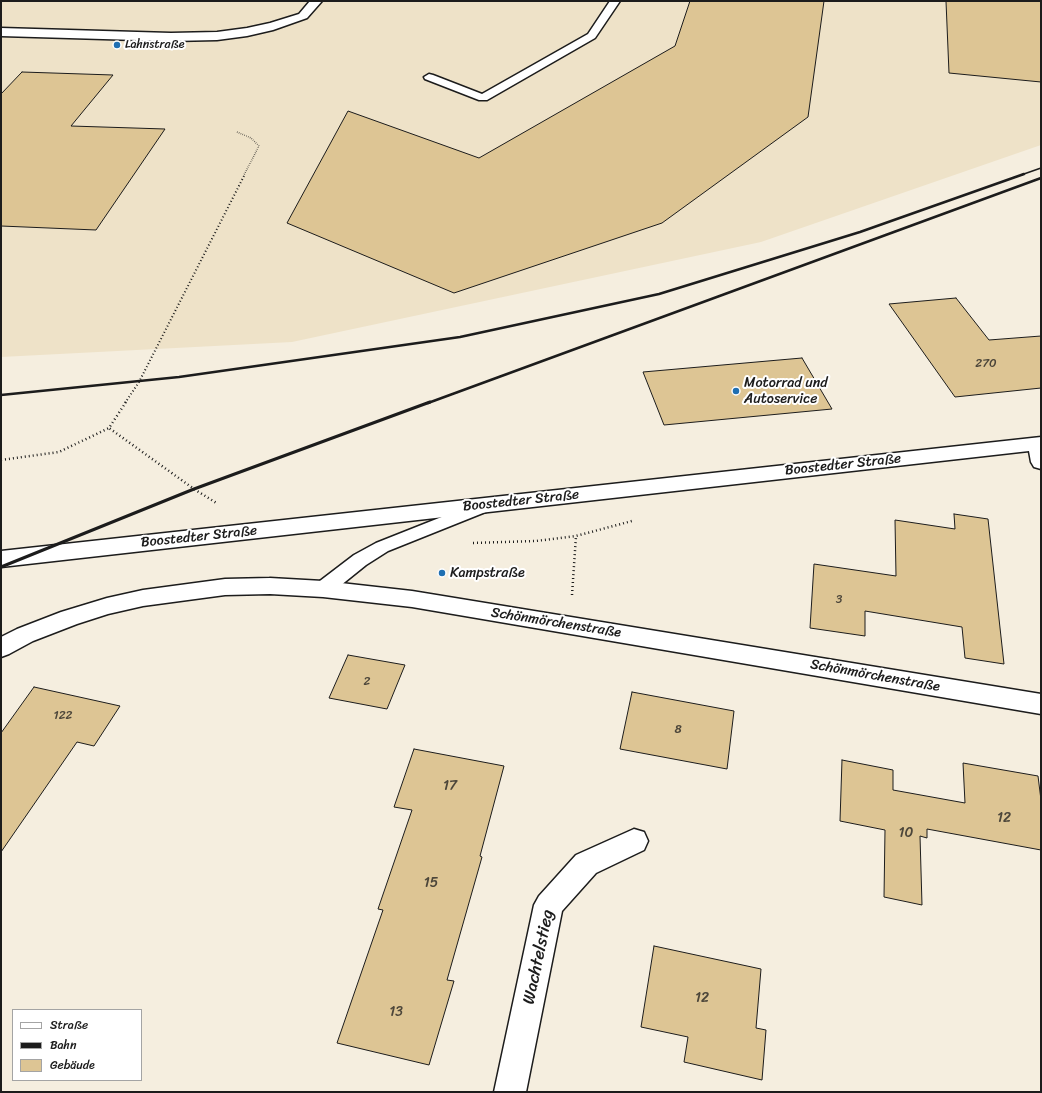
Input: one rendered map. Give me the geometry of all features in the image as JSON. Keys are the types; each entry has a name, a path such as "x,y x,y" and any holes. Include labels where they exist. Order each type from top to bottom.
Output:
{"street":[{"path":"1,32 171,37 217,36 247,32 273,26 302,16 316,1"},
{"name":"Boostedter Straße","path":"1,559 488,505 1040,450"},
{"name":"Schönmörchenstraße","path":"1,648 25,635 69,618 114,604 181,592 225,587 270,586 323,588 412,599 1041,704"},
{"name":"Wachtelstieg","path":"510,1092 549,904 586,864 634,841"}],"lane":[{"path":"429,77 483,98 592,36 615,1"},
{"path":"323,588 360,560 382,547 488,505"}],"path":[{"path":"1,460 59,452 109,428 140,382 259,146 251,138 237,132"},
{"path":"109,428 194,490 219,504"},
{"path":"570,625 576,536"}],"shaded area":[{"path":"1,1 1041,1 1041,145 761,242 292,342 1,357"}],"building":[{"path":"690,1 824,1 808,117 662,223 454,293 287,223 348,111 479,158 675,46"},
{"path":"946,1 1041,1 1041,82 949,73"},
{"path":"22,72 113,75 71,126 165,129 96,230 1,226 1,94"},
{"path":"956,298 989,340 1041,336 1041,388 955,397 889,304"},
{"name":"Motorrad und Autoservice","path":"802,358 832,409 664,425 643,372"},
{"path":"954,514 988,519 1004,664 965,658 962,627 865,611 865,636 810,628 814,564 896,576 895,520 955,529"},
{"path":"348,655 405,665 387,709 329,698"},
{"path":"34,687 120,706 94,746 77,742 1,852 1,733"},
{"path":"632,692 734,711 727,769 620,749"},
{"path":"414,749 504,766 480,856 482,857 447,980 454,981 429,1065 337,1043 383,910 378,909 412,810 394,807"},
{"path":"842,760 893,770 893,790 965,803 963,763 1038,776 1041,800 1041,850 927,829 927,838 920,836 922,905 884,897 885,830 840,821"},
{"path":"654,946 761,969 756,1028 766,1030 762,1080 684,1062 688,1037 641,1027"}],"railway":[{"path":"1021,175 1041,168"},
{"path":"1,395 179,377 460,337 659,294 860,232 1024,174"},
{"path":"428,403 1041,178"},
{"path":"1,567 194,489 430,402"}],"place":[{"name":"Lahnstraße","path":"117,45"},
{"name":"Motorrad und Autoservice","path":"736,391"},
{"name":"Kampstraße","path":"442,573"}]}
